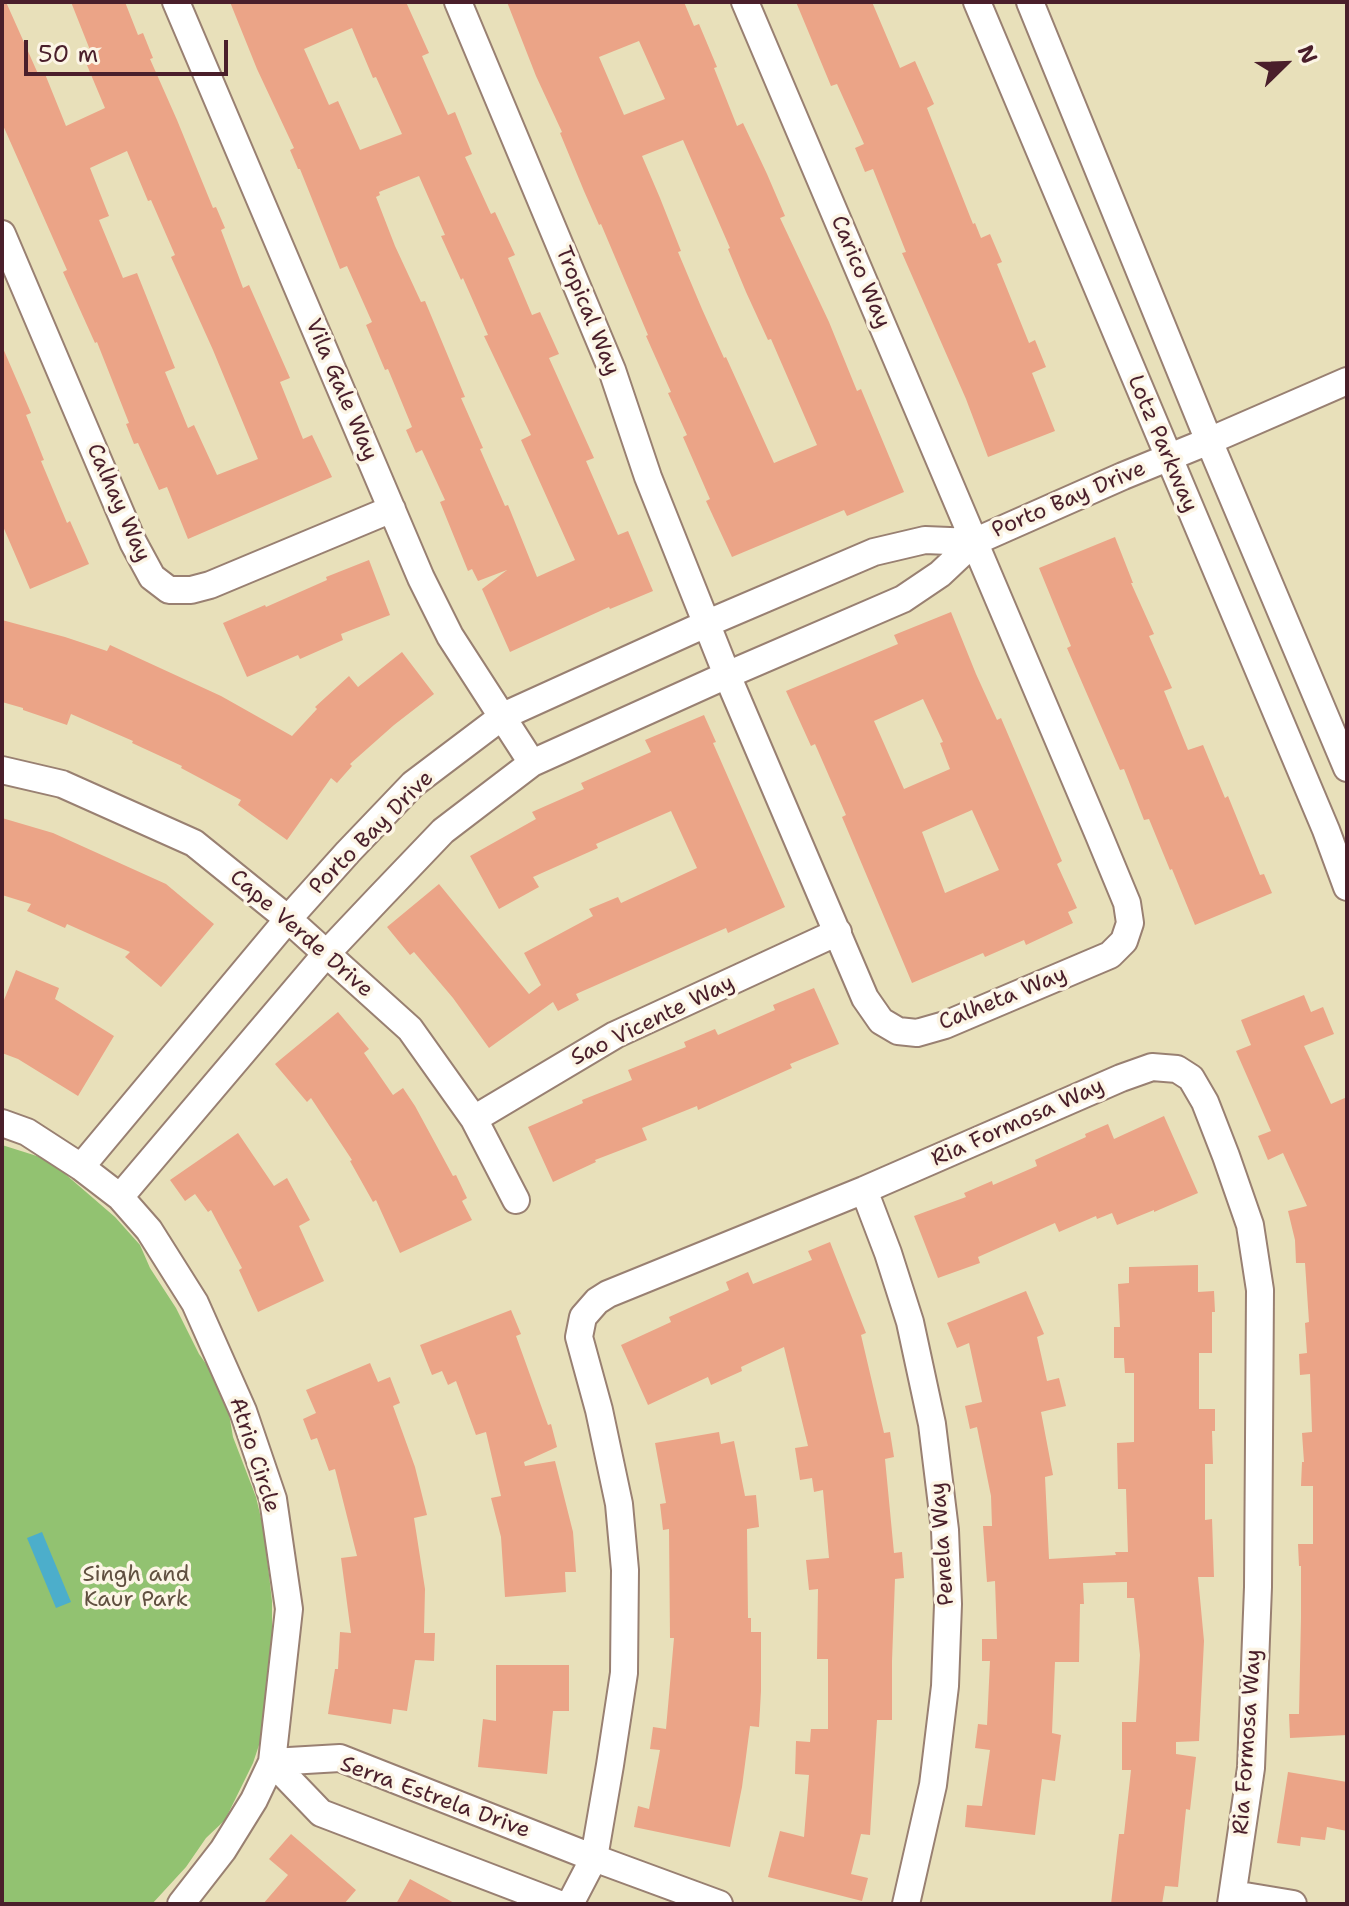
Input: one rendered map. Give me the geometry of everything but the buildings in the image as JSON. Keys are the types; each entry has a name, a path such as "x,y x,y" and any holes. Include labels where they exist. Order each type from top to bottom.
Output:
{"street":[{"name":"Vila Gale Way","path":"176,2 421,578 450,636 532,763"},
{"name":"Tropical Way","path":"458,2 612,370 648,477 708,623"},
{"name":"Carico Way","path":"745,2 974,542"},
{"name":"Lotz Parkway","path":"977,2 1326,830 1347,887"},
{"name":"Lotz Parkway","path":"1030,2 1209,441 1347,768"},
{"name":"Calhay Way","path":"2,234 133,542 152,577 169,590 191,590 210,585 392,509"},
{"name":"Porto Bay Drive","path":"120,1197 326,954 443,831 532,763 903,599 940,574 974,542 1347,381"},
{"name":"Porto Bay Drive","path":"81,1167 288,919 348,852 413,784 503,716 874,552 925,540 974,542"},
{"name":"Calheta Way","path":"708,623 727,675 865,998 881,1021 898,1031 917,1033 945,1025 1110,955 1124,941 1130,923 1127,903 974,542"},
{"name":"Cape Verde Drive","path":"2,770 62,784 194,843 288,919 410,1029 474,1119 516,1200"},
{"name":"Sao Vicente Way","path":"474,1119 615,1035 838,932"},
{"name":"Ria Formosa Way","path":"570,1904 594,1858 624,1673 625,1570 619,1504 599,1410 579,1337 583,1317 608,1294 864,1190 1152,1067 1177,1069 1191,1078 1205,1102 1250,1225 1260,1290 1258,1587 1251,1768 1232,1899"},
{"name":"Atrio Circle","path":"2,1123 27,1132 81,1167 120,1197 149,1230 195,1303 243,1411 273,1499 289,1609 272,1762 254,1800 223,1850 181,1904"},
{"name":"Penela Way","path":"864,1190 910,1322 932,1424 945,1530 948,1604 945,1686 933,1785 906,1904"},
{"name":"Serra Estrela Drive","path":"272,1762 340,1758 719,1904"},
{"path":"272,1762 321,1813 559,1904"},
{"path":"1232,1899 1293,1904"}],"green space":[{"name":"Singh and Kaur Park","path":"2,1145 40,1157 64,1173 115,1217 140,1245 150,1268 214,1375 228,1408 233,1437 256,1497 264,1531 272,1601 272,1636 268,1672 270,1701 263,1733 253,1763 225,1820 206,1838 186,1867 152,1904 2,1904"}],"water":[{"path":"42,1532 71,1602 56,1608 27,1538"}]}
